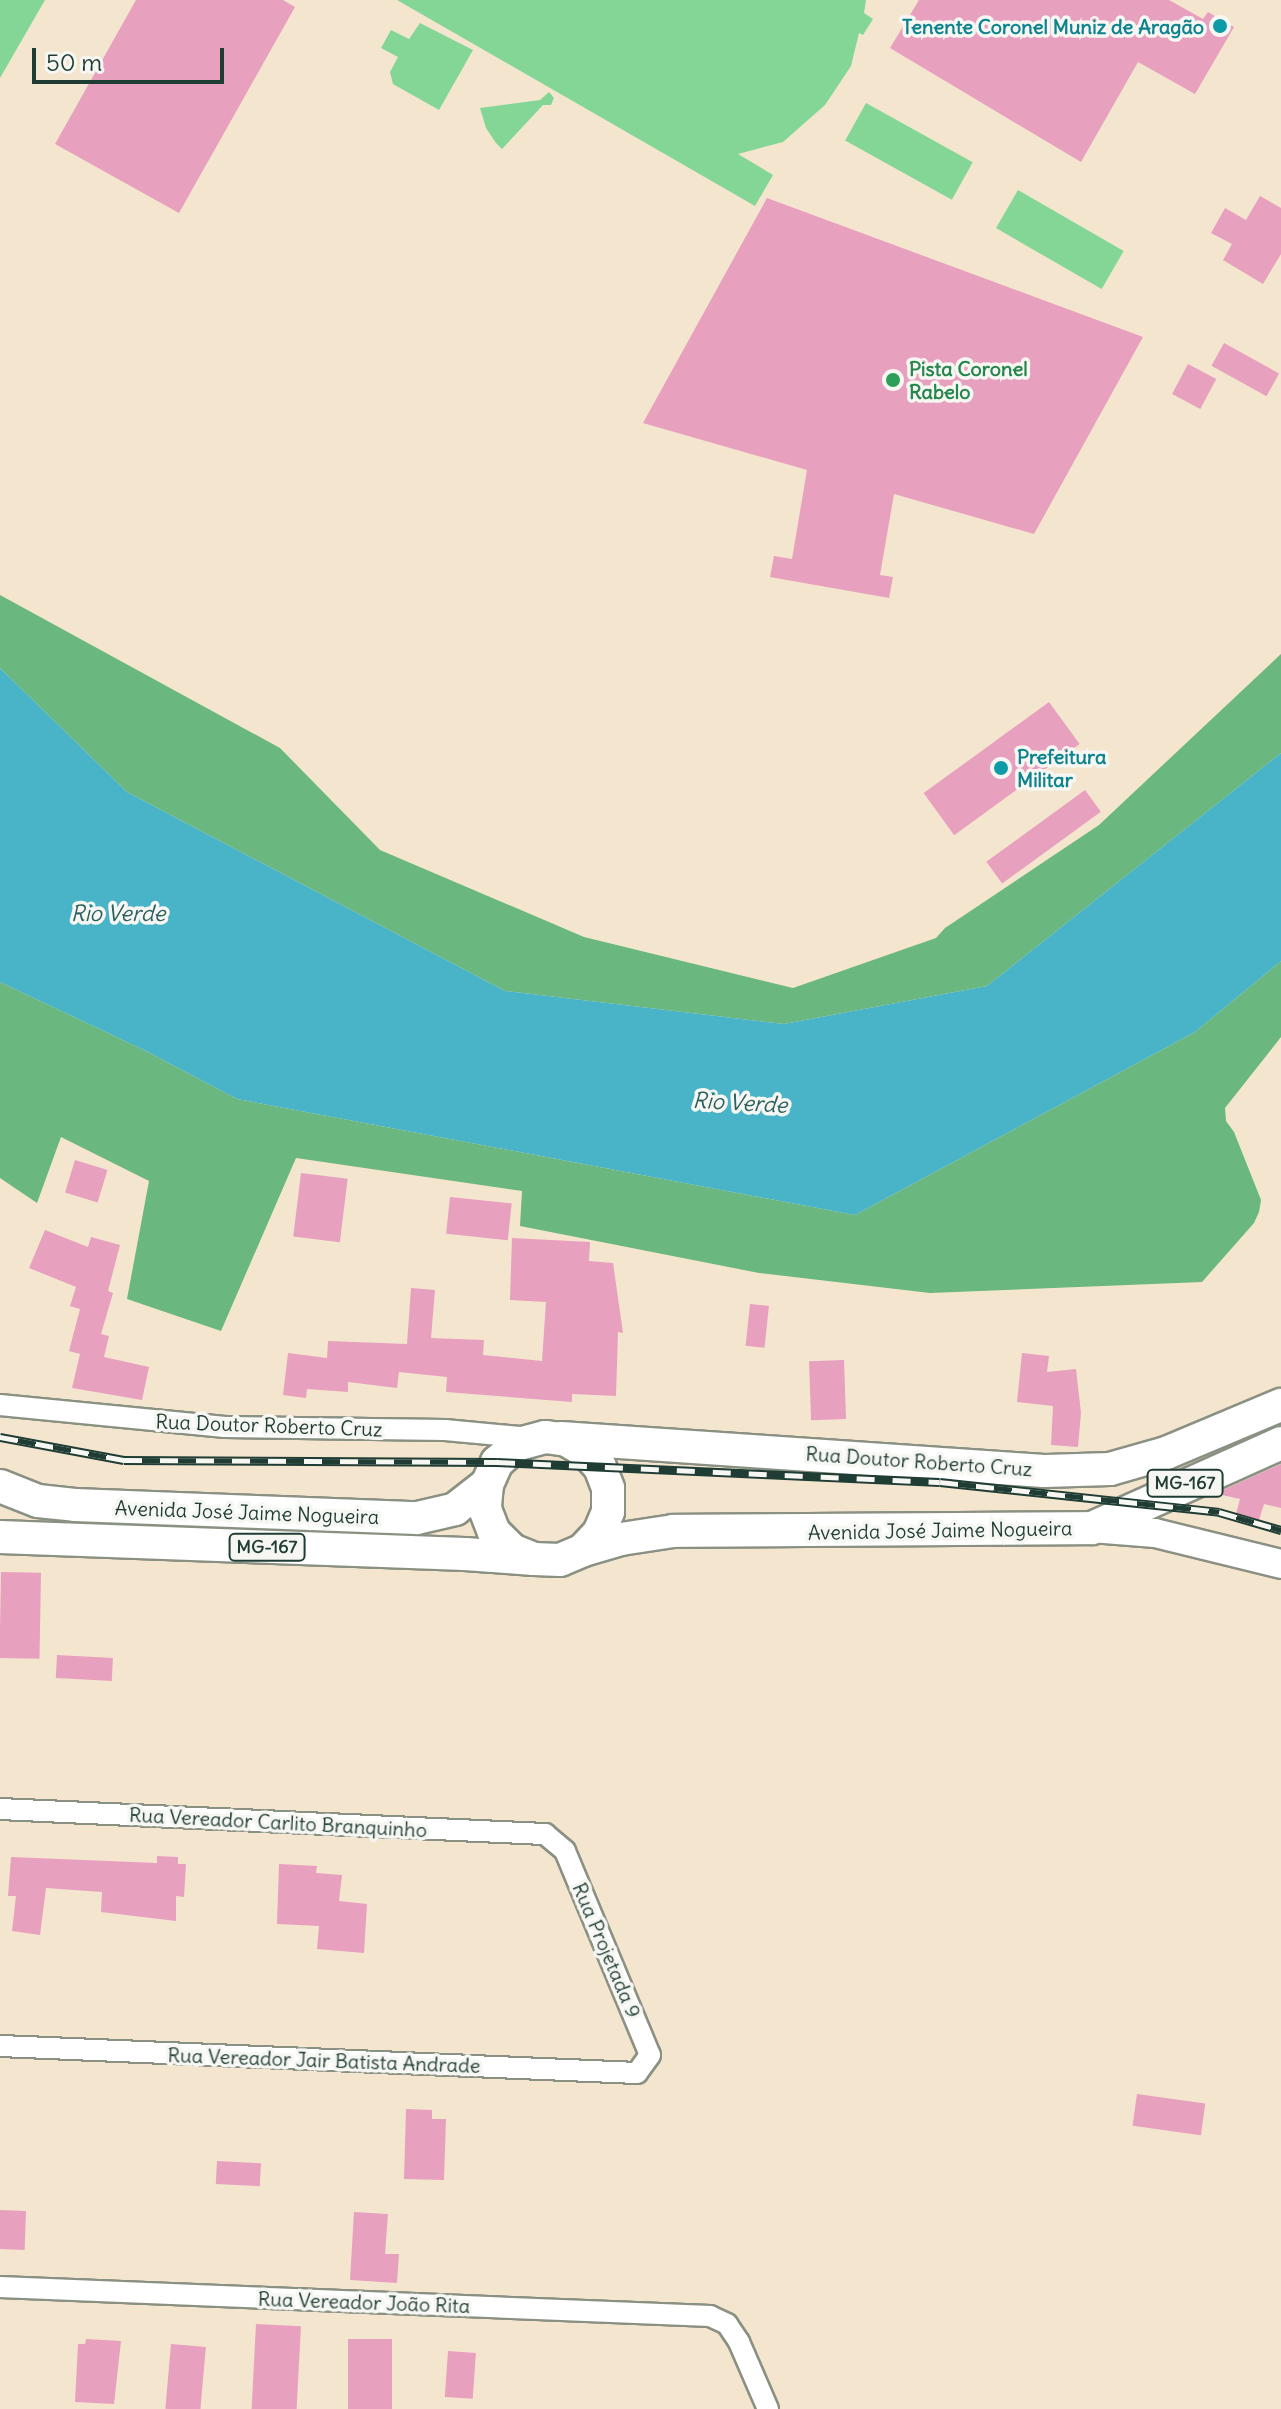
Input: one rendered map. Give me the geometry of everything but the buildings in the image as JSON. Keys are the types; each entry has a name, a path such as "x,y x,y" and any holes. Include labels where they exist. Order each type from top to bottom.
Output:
{"main road":[{"name":"Rua Doutor Roberto Cruz","path":"542,1438 1044,1471 1110,1469 1166,1453 1281,1405"},
{"name":"Avenida José Jaime Nogueira","path":"0,1486 38,1501 75,1505 417,1518 455,1509 487,1484 497,1462 518,1444 542,1438"},
{"path":"542,1438 567,1440 585,1451 600,1467 608,1488 608,1512 599,1533 583,1550"},
{"name":"Avenida José Jaime Nogueira","path":"0,1537 560,1560 621,1539 673,1531 1092,1528 1281,1443"},
{"path":"487,1484 485,1509 494,1532 512,1550 534,1559"}],"street":[{"name":"Rua Doutor Roberto Cruz","path":"0,1405 225,1427 445,1430 542,1438"},
{"path":"1092,1528 1155,1533 1281,1564"},
{"name":"Rua Vereador Carlito Branquinho","path":"0,1809 545,1834 554,1839"},
{"name":"Rua Projetada 9","path":"554,1839 565,1851 650,2055 645,2065"},
{"name":"Rua Vereador Jair Batista Andrade","path":"0,2046 637,2073 645,2065"},
{"name":"Rua Vereador João Rita","path":"0,2287 710,2316 727,2324 739,2342 768,2409"}],"green space":[{"path":"0,0 45,0 0,78"},
{"path":"397,0 866,0 864,13 873,19 863,35 859,33 851,66 825,105 783,142 738,154 773,175 755,206"},
{"path":"420,23 473,50 439,110 393,84 390,72 398,57 381,48 391,30 409,39"},
{"path":"549,92 554,98 551,105 543,105 502,149 486,128 480,108 540,100"},
{"path":"866,103 973,162 952,200 845,141"},
{"path":"1018,190 1124,251 1102,289 996,228"},
{"path":"0,595 280,748 380,850 584,937 793,988 936,938 945,928 1099,825 1281,654 1281,753 987,986 784,1024 505,991 127,792 0,668"},
{"path":"1281,961 1281,1037 1225,1108 1226,1121 1234,1132 1261,1200 1259,1212 1254,1223 1202,1282 930,1293 759,1273 520,1226 522,1191 296,1158 221,1331 127,1299 149,1181 61,1137 37,1203 0,1178 0,982 146,1051 237,1099 855,1215 1195,1032"}],"water":[{"name":"Rio Verde","path":"0,668 127,792 505,991 784,1024 987,986 1281,753 1281,961 1195,1032 855,1215 237,1099 146,1051 0,982"}],"railway":[{"path":"0,1437 124,1460 497,1462 940,1482 1219,1512 1281,1530"}],"place":[{"name":"Tenente Coronel Muniz de Aragão","path":"1220,26"},
{"name":"Pista Coronel Rabelo","path":"893,380"},
{"name":"Prefeitura Militar","path":"1001,768"}]}
